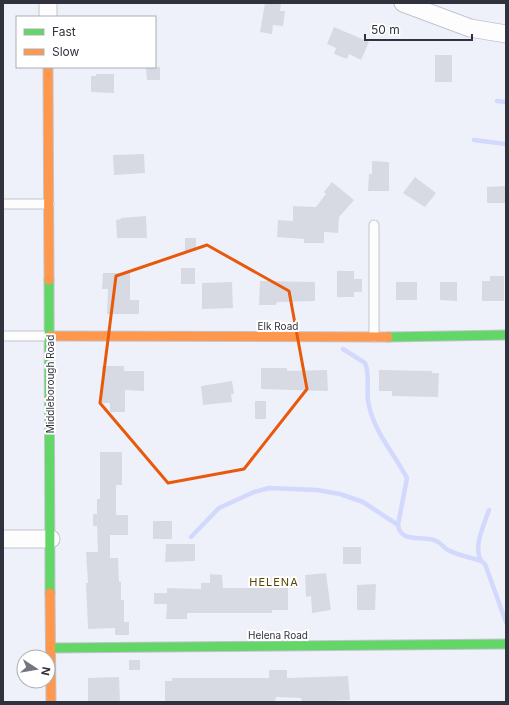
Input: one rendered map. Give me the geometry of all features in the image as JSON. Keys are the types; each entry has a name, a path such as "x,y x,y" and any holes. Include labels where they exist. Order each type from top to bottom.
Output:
{"street":[{"path":"48,3 48,16"},
{"path":"403,3 470,28 506,34"},
{"name":"Middleborough Road","path":"48,68 51,702"},
{"name":"Elk Road","path":"50,336 374,337 506,335"},
{"path":"3,539 51,539"},
{"name":"Helena Road","path":"51,648 506,644"}],"lane":[{"path":"3,204 49,204"},
{"path":"374,225 374,337"},
{"path":"3,336 50,336"}],"highlighted area":[{"path":"207,245 289,291 307,389 244,469 168,483 100,403 116,276"}],"building":[{"path":"265,3 281,3 280,11 285,11 283,26 273,25 272,34 260,32"},
{"path":"334,27 369,42 361,60 349,54 347,59 334,54 336,48 327,44"},
{"path":"435,55 452,55 452,82 435,82"},
{"path":"160,67 160,80 147,80 146,68"},
{"path":"96,74 114,74 114,93 91,92 91,76 96,76"},
{"path":"144,154 145,173 114,175 113,155"},
{"path":"372,161 389,162 389,191 368,191 369,174 372,174"},
{"path":"415,177 436,193 425,207 403,193"},
{"path":"332,182 354,200 339,217 338,233 324,232 324,243 304,243 304,239 277,237 278,220 293,221 293,206 316,207 326,194 324,192"},
{"path":"505,186 506,203 487,203 487,187"},
{"path":"146,216 147,238 117,238 116,220 121,218"},
{"path":"185,238 196,238 196,251 185,251"},
{"path":"181,268 195,268 195,284 181,284"},
{"path":"337,271 354,271 354,279 362,279 362,292 354,292 354,297 337,297"},
{"path":"103,273 130,273 130,300 139,300 139,314 107,314 108,289 102,289"},
{"path":"490,276 504,276 504,301 482,301 482,281 490,281"},
{"path":"260,281 315,282 315,301 277,302 276,305 259,305"},
{"path":"232,282 233,308 202,309 202,283"},
{"path":"396,282 417,282 417,300 396,300"},
{"path":"440,282 457,282 457,301 440,300"},
{"path":"102,366 124,366 124,371 144,371 144,391 125,390 125,412 110,412 110,403 102,403"},
{"path":"261,368 287,368 287,371 327,370 328,391 261,389"},
{"path":"379,370 432,371 432,373 439,373 438,397 392,396 392,391 379,391"},
{"path":"232,381 234,394 231,394 232,402 203,405 201,386"},
{"path":"255,401 266,401 266,419 255,419"},
{"path":"100,452 122,452 122,485 116,485 116,515 128,515 128,535 110,535 110,558 118,558 119,582 121,582 121,600 124,600 124,622 129,622 129,635 115,635 115,628 88,629 86,552 98,552 97,526 93,526 93,514 97,514 97,499 100,499"},
{"path":"153,521 172,521 172,539 153,539"},
{"path":"166,544 195,544 195,561 165,562"},
{"path":"343,547 361,547 361,564 343,564"},
{"path":"326,573 331,610 312,613 311,596 306,597 305,575"},
{"path":"210,574 222,575 223,588 288,588 288,610 272,610 272,613 187,613 187,619 166,619 167,604 154,604 154,593 167,593 167,588 201,589 201,583 210,583"},
{"path":"376,584 375,610 357,610 357,585"},
{"path":"129,660 140,660 140,670 129,670"},
{"path":"269,670 287,670 287,678 348,676 350,700 302,702 301,698 276,697 275,702 165,702 165,681 172,681 172,678 269,678"},
{"path":"119,677 120,702 88,702 88,678"}],"waterway":[{"path":"497,101 506,102"},
{"path":"474,140 506,144"},
{"path":"343,349 365,363 368,373 368,401 372,416 381,435 407,478 398,525 400,531 409,537 433,540 452,552 481,561 485,564 506,622"},
{"path":"191,537 219,508 254,492 269,488 317,490 340,494 363,502 398,525"},
{"path":"481,561 478,549 479,542 489,510"}],"traffic: fast":[{"path":"49,280 50,593"},
{"path":"388,337 506,335"},
{"path":"51,648 506,644"}],"traffic: slow":[{"path":"48,68 49,280"},
{"path":"50,336 388,337"},
{"path":"50,593 51,702"}],"district":[{"name":"HELENA","path":"274,582"}]}
